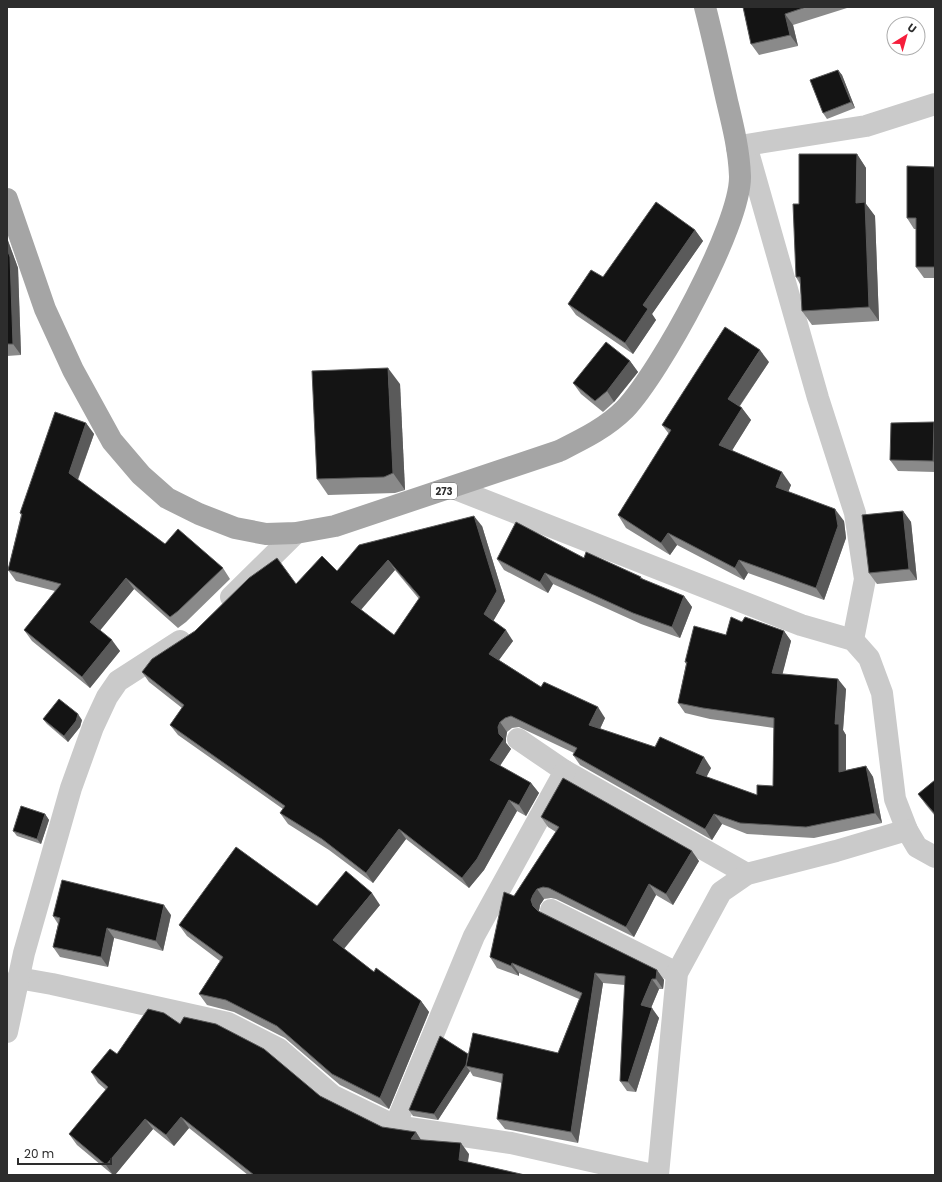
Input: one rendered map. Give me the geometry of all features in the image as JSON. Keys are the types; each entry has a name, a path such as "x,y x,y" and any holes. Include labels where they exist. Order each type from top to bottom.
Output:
{"main road":[{"name":"273","path":"7,199 45,309 73,370 112,441 141,475 167,498 235,528 266,534 296,534 335,526 453,488 559,451 588,437 609,423 625,408 645,382 684,320 714,258 739,195 742,146 706,7"}],"street":[{"path":"852,640 865,579 856,513 818,398 742,146 866,126 935,104"},
{"path":"453,488 772,614 852,640 869,658 882,693 895,798 907,830 917,847 935,857"},
{"path":"217,610 296,534"},
{"path":"7,1032 18,978 71,788 93,726 107,696 118,681 194,632"},
{"path":"518,739 565,771 747,874"},
{"path":"395,1126 474,936 565,771"},
{"path":"658,1175 677,973 721,892 747,874 836,852 907,830"},
{"path":"551,910 677,973"},
{"path":"18,978 52,984 228,1023 279,1049 333,1096 395,1126 511,1143 653,1175"}],"building":[{"path":"743,7 806,7 785,14 790,35 751,44"},
{"path":"838,70 851,102 823,113 810,80"},
{"path":"799,154 857,154 856,203 865,202 869,307 802,311 800,277 796,277 793,204 799,204"},
{"path":"907,166 935,167 935,267 916,267 916,218 907,218"},
{"path":"656,202 695,230 643,305 648,309 625,343 568,304 591,270 603,277"},
{"path":"7,249 10,257 13,344 7,344"},
{"path":"725,327 760,350 728,399 742,408 719,445 782,472 776,487 835,509 838,526 816,588 739,560 735,568 668,533 661,543 618,515 671,430 662,425"},
{"path":"606,342 630,361 607,391 595,401 573,383"},
{"path":"388,368 393,473 384,477 317,479 312,371"},
{"path":"55,412 86,423 69,473 165,544 178,529 223,568 170,617 126,578 90,622 112,640 82,677 24,630 61,584 8,570 22,514 20,513"},
{"path":"934,422 933,461 890,460 891,423"},
{"path":"903,511 909,569 869,573 862,515"},
{"path":"474,516 497,591 484,614 506,630 489,654 541,687 544,682 598,707 589,725 655,747 660,737 704,757 696,773 757,795 757,785 773,786 774,718 678,703 687,662 685,662 694,626 726,635 731,617 742,622 745,617 784,631 772,673 838,679 835,724 839,724 839,772 866,766 875,813 806,827 740,823 714,814 705,829 573,755 577,748 511,716 500,722 498,727 499,734 504,739 490,760 531,783 519,805 509,800 477,859 462,878 399,829 366,873 322,839 280,813 285,806 170,725 184,705 142,672 152,659 195,631 249,578 277,558 296,584 322,556 337,571 359,545","holes":["388,560 420,597 394,635 351,602"]},
{"path":"516,522 584,558 586,552 641,577 640,578 684,596 672,627 633,613 545,573 540,582 497,559"},
{"path":"59,699 78,714 76,721 64,736 43,719"},
{"path":"563,778 692,851 666,894 649,884 626,927 549,888 543,887 537,889 533,895 531,900 533,906 538,911 657,970 656,979 652,979 641,1005 652,1008 628,1082 620,1081 625,976 595,973 571,1132 497,1119 503,1074 466,1066 473,1033 558,1053 582,993 512,963 511,966 490,957 504,892 514,896 559,827 541,817"},
{"path":"935,780 935,814 918,794"},
{"path":"21,806 45,814 37,839 13,831"},
{"path":"236,847 317,906 346,871 372,893 333,940 374,972 376,968 421,1001 380,1098 332,1074 277,1026 226,1000 199,994 223,957 179,925"},
{"path":"62,880 164,905 156,941 107,928 101,957 53,947 60,918 53,916"},
{"path":"148,1009 164,1013 180,1024 184,1017 216,1024 264,1049 320,1096 382,1127 416,1132 411,1139 461,1143 459,1160 525,1175 254,1175 181,1117 166,1135 145,1119 106,1165 69,1134 108,1087 91,1072 110,1049 117,1054"},
{"path":"440,1036 468,1054 466,1065 434,1114 409,1110"}]}
